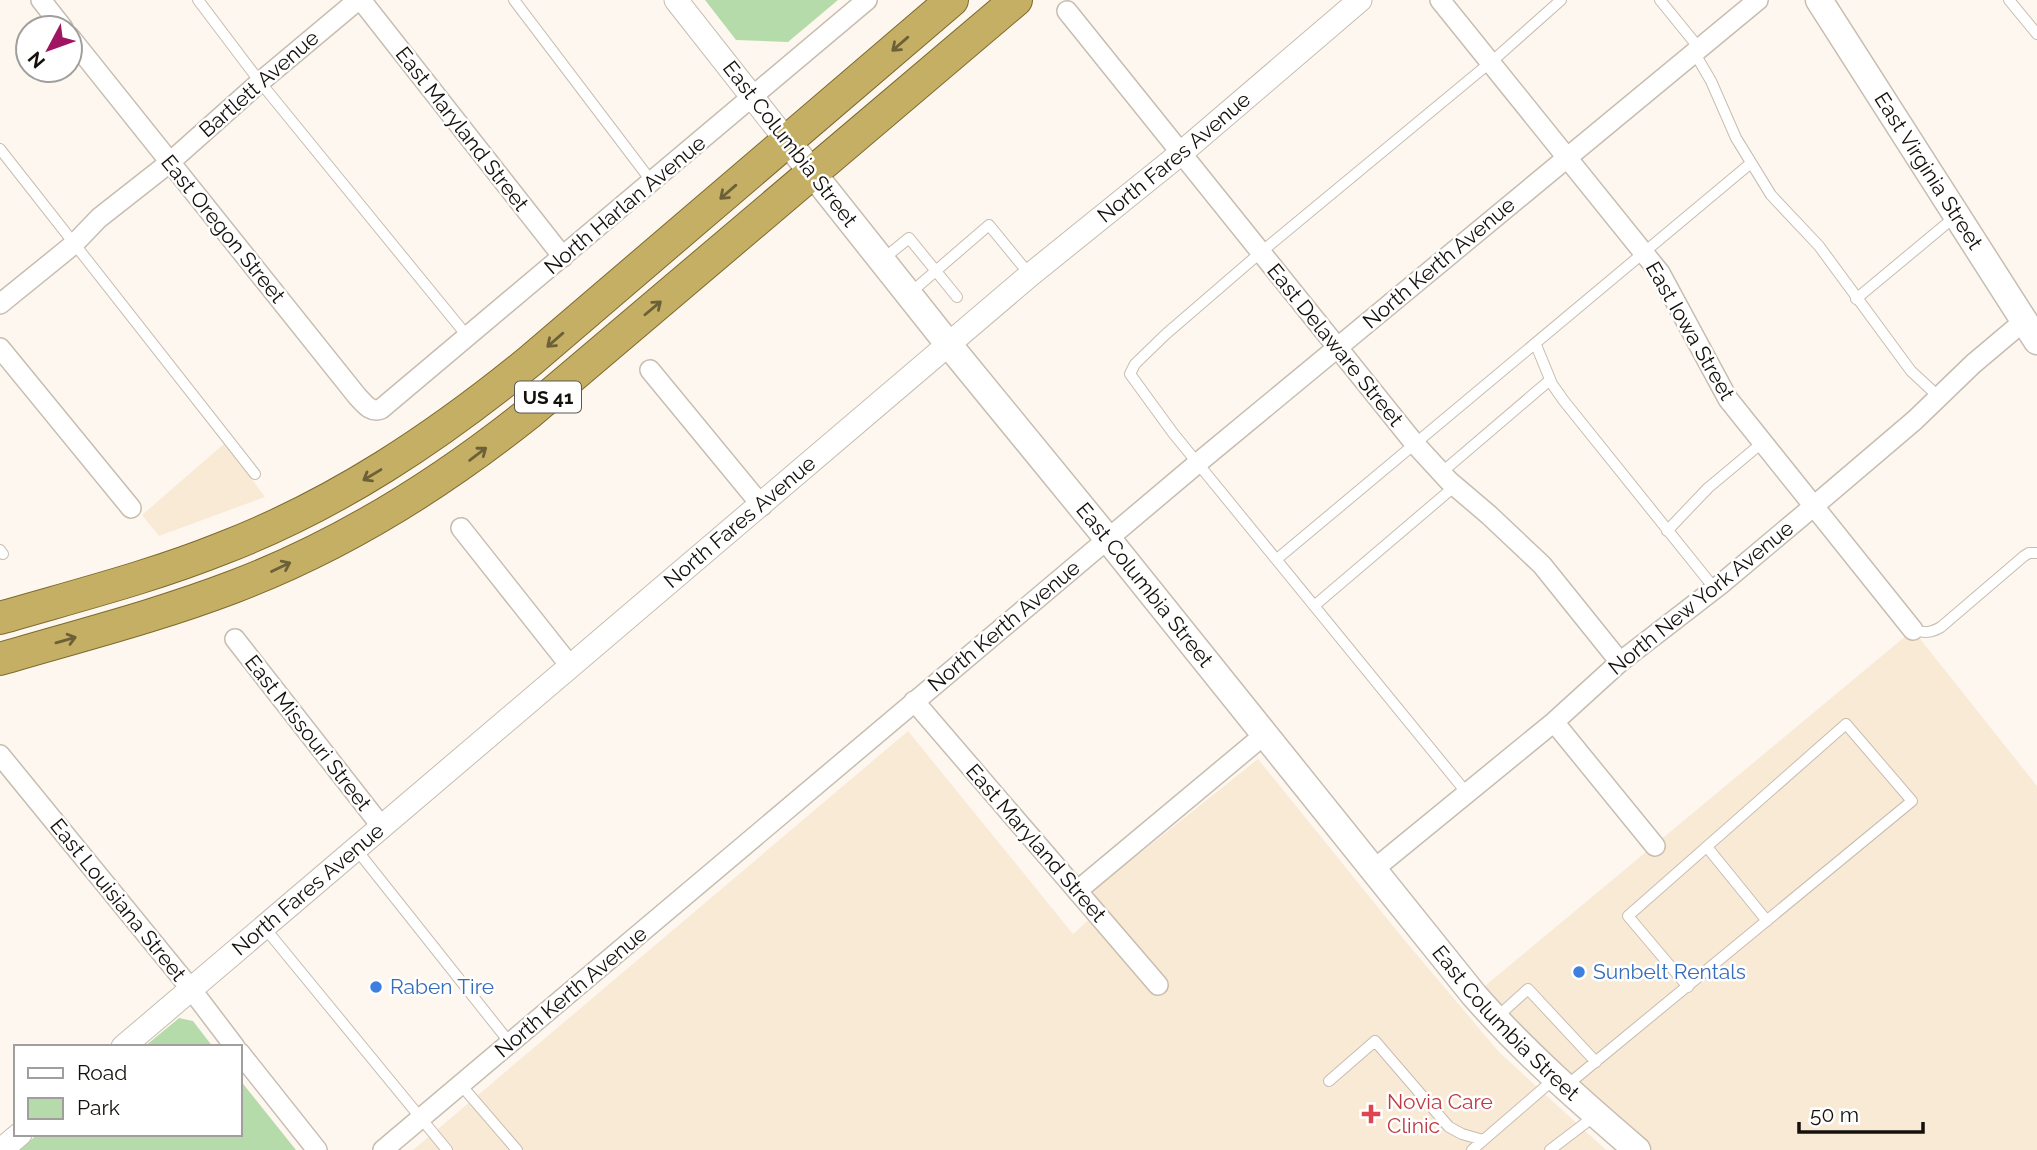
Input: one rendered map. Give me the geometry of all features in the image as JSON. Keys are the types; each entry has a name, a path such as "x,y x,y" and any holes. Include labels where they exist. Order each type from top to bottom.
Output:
{"highway":[{"name":"US 41","path":"0,618 133,579 223,548 309,510 399,459 503,383 952,0"},
{"name":"US 41","path":"0,659 127,622 235,586 316,551 390,511 456,470 519,421 1016,0"}],"main road":[{"name":"East Virginia Street","path":"1819,0 2030,331"},
{"name":"East Columbia Street","path":"788,141 949,345 1495,1019 1560,1083 1637,1150"}],"street":[{"path":"41,0 52,14"},
{"name":"Bartlett Avenue","path":"0,304 360,0"},
{"name":"East Maryland Street","path":"360,0 563,257"},
{"name":"East Columbia Street","path":"676,0 788,141"},
{"name":"North Harlan Avenue","path":"381,410 867,0"},
{"name":"North Fares Avenue","path":"125,1045 762,506 1030,275 1180,153 1360,0"},
{"name":"East Iowa Street","path":"1440,0 1660,273 1723,391 1913,630"},
{"name":"North Kerth Avenue","path":"383,1150 1107,538 1758,0"},
{"name":"East Delaware Street","path":"1067,12 1415,444 1448,480 1542,565 1620,662"},
{"name":"East Oregon Street","path":"84,55 357,396 370,410 381,410"},
{"name":"North New York Avenue","path":"1373,870 1554,722 1620,662 1715,589 1939,397 2030,331"},
{"path":"0,348 131,508"},
{"path":"650,370 762,506"},
{"path":"461,528 571,667"},
{"name":"East Missouri Street","path":"235,639 382,827"},
{"name":"East Maryland Street","path":"914,701 1158,985"},
{"path":"1554,722 1655,846"},
{"path":"1077,891 1264,735"},
{"name":"East Louisiana Street","path":"0,755 233,1045"},
{"path":"242,1056 317,1150"},
{"path":"1,1150 18,1136"}],"lane":[{"path":"198,0 260,82 468,337"},
{"path":"514,0 652,182"},
{"path":"1466,792 1173,433 1130,374 1135,364 1166,334 1561,0"},
{"path":"1660,0 1696,50 1736,138 1771,195 1819,246 1911,371 1939,397"},
{"path":"2009,0 2037,34"},
{"path":"0,149 255,474"},
{"path":"1277,559 1751,163"},
{"path":"1856,299 1957,215"},
{"path":"909,295 989,225 1030,275"},
{"path":"881,260 909,238 957,297"},
{"path":"1535,345 1550,380 1563,401 1715,589"},
{"path":"1314,606 1550,380"},
{"path":"1667,531 1708,488 1763,442"},
{"path":"1913,630 1923,633 1941,627 2024,556 2037,553"},
{"path":"1472,1150 1560,1083 1596,1062 1688,987 1912,801 1846,724 1628,916 1688,987"},
{"path":"1706,846 1767,921"},
{"path":"356,849 510,1043"},
{"path":"264,927 447,1150"},
{"path":"1495,1019 1528,989 1596,1062"},
{"path":"1329,1081 1375,1041 1449,1126 1462,1134 1483,1140"},
{"path":"461,1085 517,1150"},
{"path":"1550,1150 1597,1115"}],"shaded area":[{"path":"225,443 265,497 159,536 142,515"},
{"path":"1913,630 2037,786 2037,1150 1626,1150 1474,995"},
{"path":"908,731 1073,934 1096,913 1094,890 1258,759 1499,1052 1606,1150 413,1150"}],"green space":[{"path":"705,0 838,0 788,42 736,40"},
{"path":"179,1018 193,1021 211,1045 146,1045"},
{"path":"242,1082 296,1150 19,1150 36,1136 242,1136"}],"place":[{"name":"Sunbelt Rentals","path":"1579,972"},
{"name":"Raben Tire","path":"376,987"},
{"name":"Novia Care Clinic","path":"1371,1114"}]}
